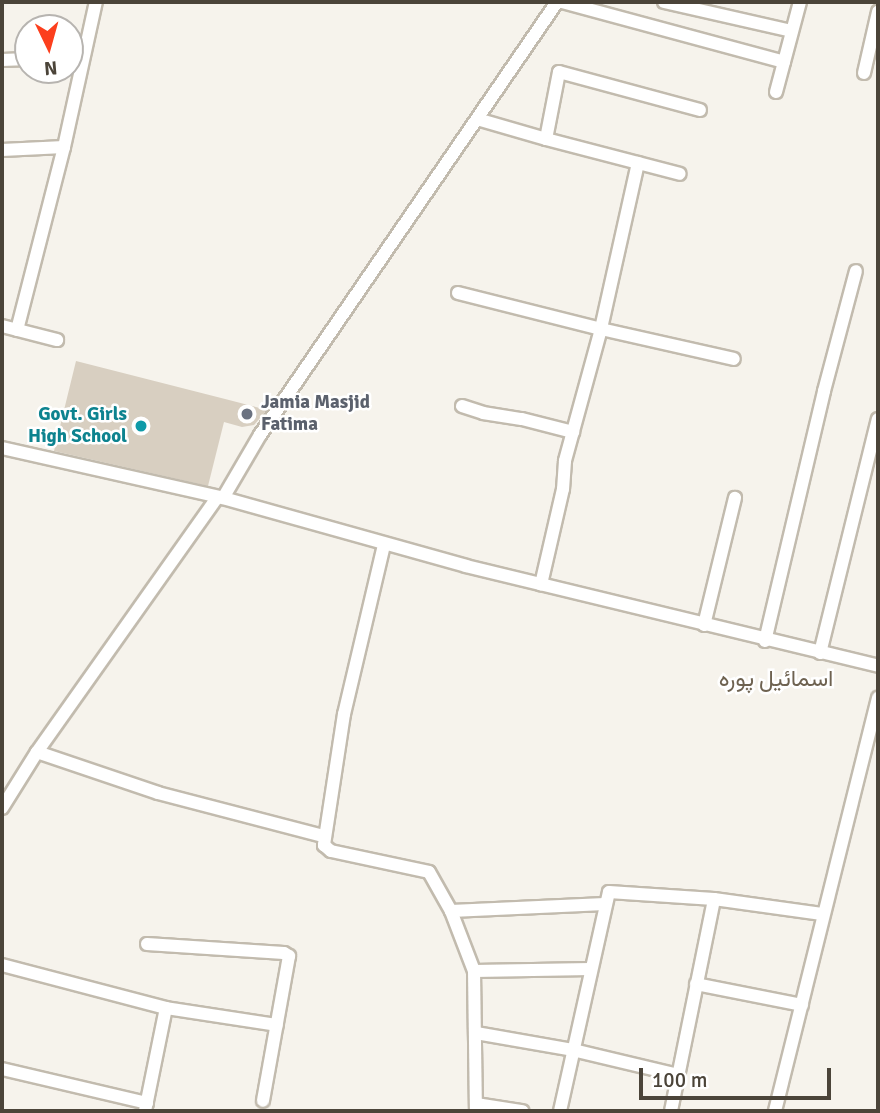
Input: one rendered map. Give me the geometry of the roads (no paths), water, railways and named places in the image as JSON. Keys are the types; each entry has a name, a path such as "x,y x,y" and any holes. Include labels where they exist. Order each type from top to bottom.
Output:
{"street":[{"path":"84,34 96,2"},
{"path":"2,808 37,752 220,498 260,435 560,2 784,62"},
{"path":"664,2 792,31"},
{"path":"776,92 800,2"},
{"path":"864,73 876,33 878,12"},
{"path":"546,139 559,72 700,110"},
{"path":"17,330 64,147 72,84"},
{"path":"477,119 680,174"},
{"path":"2,150 64,147"},
{"path":"541,584 563,489 565,461 601,329 638,163"},
{"path":"765,641 824,391 856,271"},
{"path":"458,293 734,359"},
{"path":"2,326 57,340"},
{"path":"462,405 483,413 522,419 573,432"},
{"path":"820,653 878,419"},
{"path":"2,448 220,498 384,545 765,641 878,664"},
{"path":"704,625 734,498"},
{"path":"384,545 344,714 323,836 324,845 331,851 429,872 452,911 474,971 476,1108 522,1111"},
{"path":"775,1111 878,698"},
{"path":"37,752 158,793 323,836"},
{"path":"560,1111 606,895 615,891 714,899 822,914"},
{"path":"671,1111 714,899"},
{"path":"452,911 605,904"},
{"path":"147,944 284,953 289,956 263,1101"},
{"path":"2,965 166,1008 277,1024"},
{"path":"474,971 591,968"},
{"path":"696,984 802,1004"},
{"path":"2,1069 146,1107 166,1008"},
{"path":"476,1033 573,1050 678,1075"}],"place":[{"name":"Jamia Masjid Fatima","path":"247,414"},
{"name":"Govt. Girls High School","path":"141,426"}],"district":[{"name":"اسمائیل پورہ","path":"776,679"}]}
